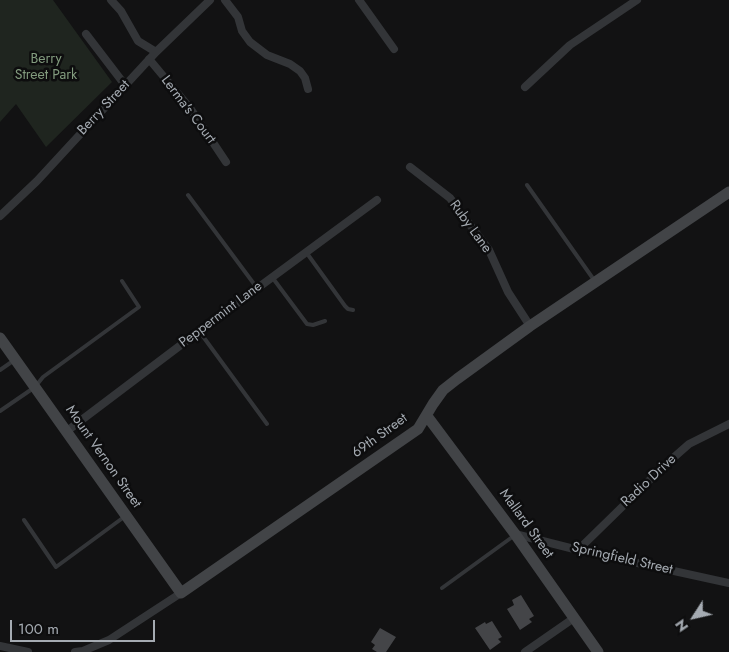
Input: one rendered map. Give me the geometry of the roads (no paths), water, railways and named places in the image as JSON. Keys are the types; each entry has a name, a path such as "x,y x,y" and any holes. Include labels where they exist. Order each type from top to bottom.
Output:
{"street":[{"path":"111,0 121,11 138,41 156,52"},
{"path":"224,0 238,17 242,31 250,42 267,55 290,64 300,71 305,78 308,89"},
{"path":"359,0 394,49"},
{"path":"524,87 570,45 637,0"},
{"name":"Berry Street","path":"0,216 37,181 149,59 205,2"},
{"path":"86,34 125,85"},
{"name":"Lerma's Court","path":"149,59 190,108 226,162"},
{"name":"Ruby Lane","path":"410,167 450,198 489,250 508,292 530,326"},
{"name":"69th Street","path":"80,652 109,640 181,593 418,429 443,390 530,326 729,192"},
{"name":"Peppermint Lane","path":"67,431 377,200"},
{"name":"Mount Vernon Street","path":"0,338 181,593"},
{"name":"Mallard Street","path":"427,416 515,534 598,652"},
{"name":"Radio Drive","path":"578,550 689,444 729,424"},
{"name":"Springfield Street","path":"515,534 578,550 729,583"},
{"path":"525,652 574,618"},
{"path":"0,646 28,652"}],"lane":[{"path":"526,185 596,282"},
{"path":"188,195 257,288"},
{"path":"306,252 345,306 353,310"},
{"path":"272,277 307,324 313,326 325,321"},
{"path":"0,411 35,387 43,377 139,307 122,281"},
{"path":"199,331 266,424"},
{"path":"0,370 15,359"},
{"path":"24,520 56,567 126,515"},
{"path":"442,588 515,534"}],"park label":[{"name":"Berry Street Park","path":"46,68"}]}
